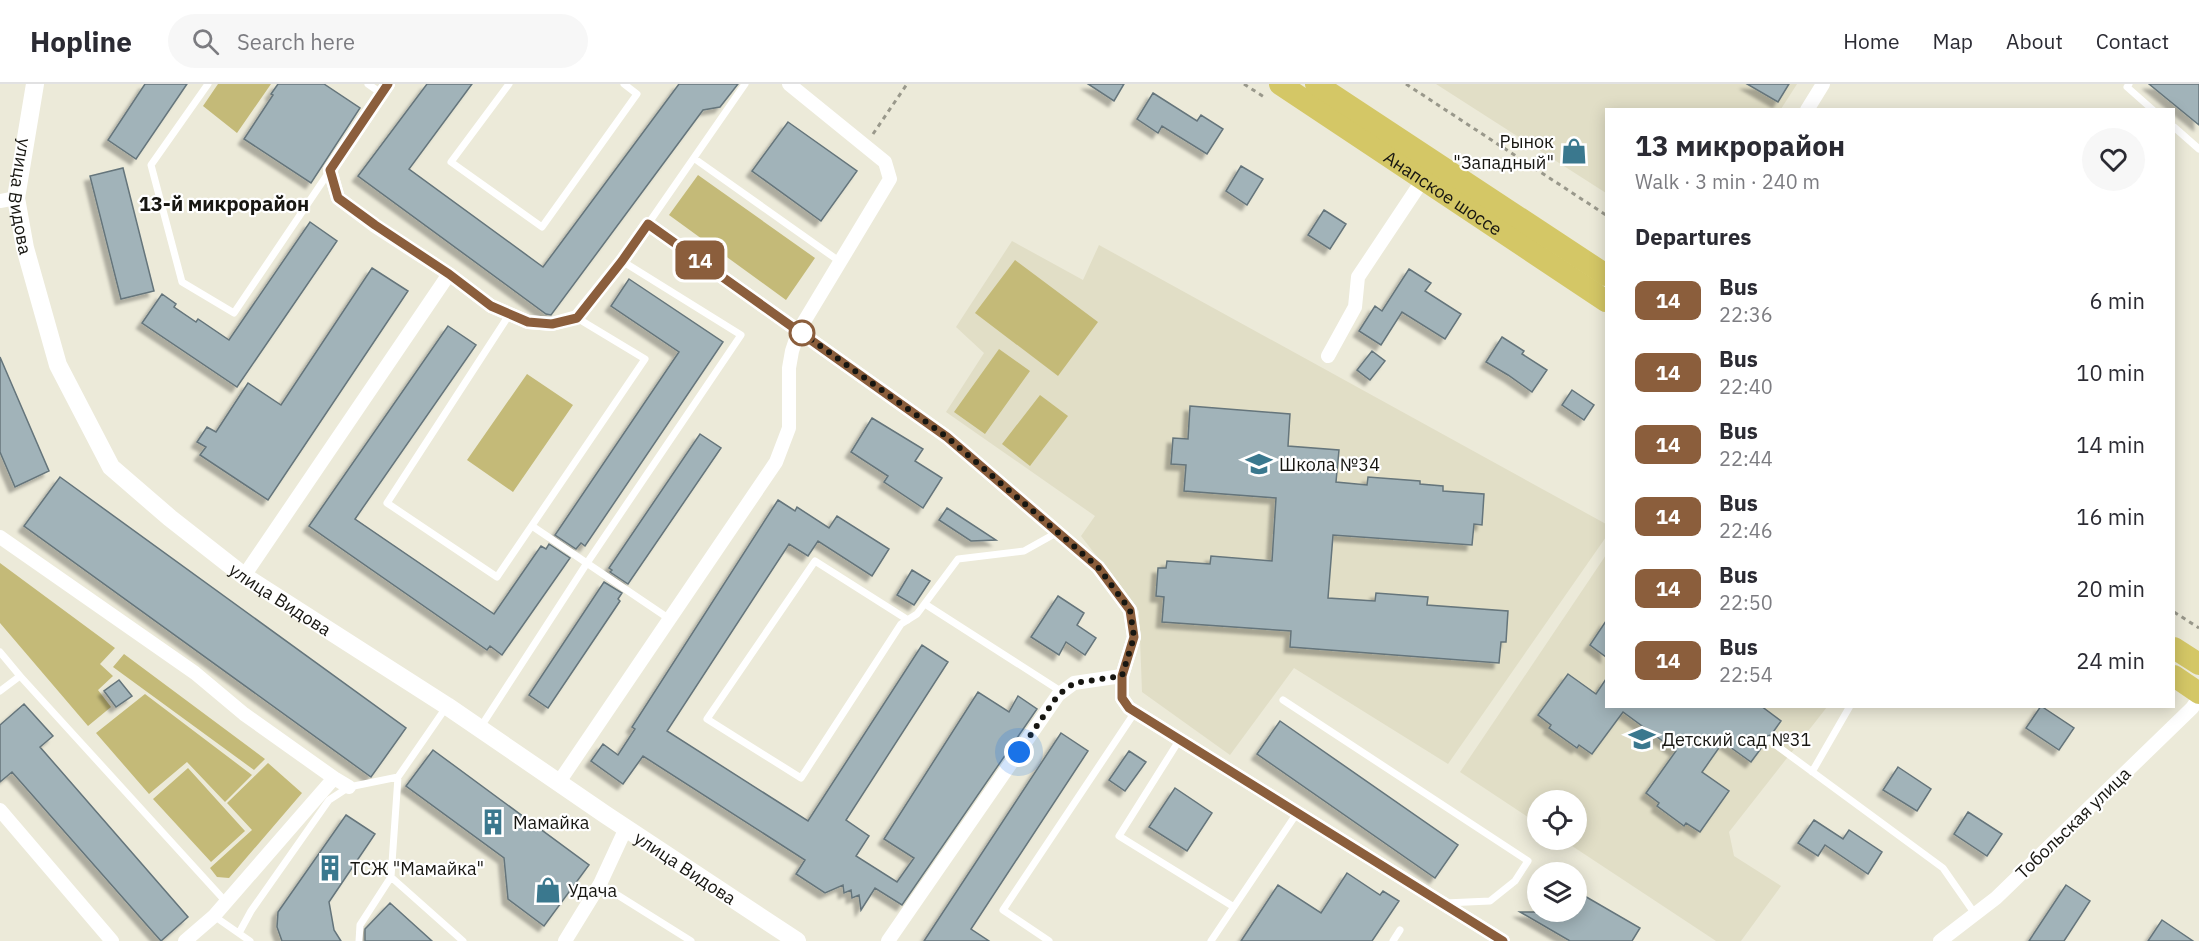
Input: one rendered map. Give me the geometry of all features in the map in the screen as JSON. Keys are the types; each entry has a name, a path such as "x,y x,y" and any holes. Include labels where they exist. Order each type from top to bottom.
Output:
{"highway":[{"name":"Анапское шоссе","path":"1280,84 1605,274"},
{"path":"1316,84 1429,171"},
{"name":"Анапское шоссе","path":"1429,171 1605,300"},
{"path":"2175,649 2199,664"},
{"path":"2175,677 2199,693"}],"street":[{"name":"улица Видова","path":"35,84 8,200 25,248 58,365 111,467 170,518 244,576 447,706 797,941"},
{"path":"559,782 668,618 776,462 789,428 789,368 798,330 890,179 885,162 789,84"},
{"path":"1808,108 1823,84"},
{"path":"385,88 330,170 338,198 449,274 491,306 528,322 552,324 577,318 648,224 947,437 1098,567 1130,610 1134,637 1122,676 1122,698 1129,708 1503,941"},
{"path":"1328,356 1355,307 1358,277 1429,171"},
{"path":"244,576 449,274"},
{"path":"0,537 195,673 244,714 349,787"},
{"path":"888,941 1062,692 1074,683 1122,676"},
{"name":"Тобольская улица","path":"1940,941 1996,898 2192,708 2199,698"},
{"path":"185,941 214,916 334,778"},
{"path":"0,810 112,941"},
{"path":"565,941 600,884 626,828"}],"lane":[{"path":"208,84 151,165 182,282 234,313 330,170"},
{"path":"368,84 385,88"},
{"path":"509,84 451,162 542,227 637,94 624,84"},
{"path":"648,224 745,84"},
{"path":"2129,84 2127,87 2151,108"},
{"path":"2175,128 2199,149"},
{"path":"695,159 839,261"},
{"path":"480,728 587,563 741,335 622,261"},
{"path":"509,315 387,503 497,577 645,359 577,318"},
{"path":"532,526 668,618"},
{"path":"908,620 815,561 707,719 801,778 901,624 908,620 917,614 958,559 1024,551 1058,532"},
{"path":"925,604 1062,692"},
{"path":"0,652 226,902"},
{"path":"0,691 20,676"},
{"path":"1283,700 1528,861 1515,881 1490,901 1443,904"},
{"path":"359,941 360,925 391,877 398,777 447,706"},
{"path":"1812,772 1849,708"},
{"path":"1049,941 1003,910 1136,712"},
{"path":"1179,739 1119,836 1234,907"},
{"path":"1768,740 1943,868 1975,914"},
{"path":"239,933 251,911 328,800 349,787 398,777"},
{"path":"1211,941 1297,813"},
{"path":"391,877 463,941"},
{"path":"600,884 691,941"},
{"path":"214,916 250,941"},
{"path":"1393,941 1400,930"}],"path":[{"path":"865,146 907,84"},
{"path":"1406,84 1605,215"},
{"path":"2175,613 2199,628"}],"shaded area":[{"path":"218,84 271,84 237,133 203,106"},
{"name":"Рынок \"Западный\"","path":"1436,84 1797,84 1782,108 1605,108 1605,192"},
{"path":"698,175 815,258 786,300 669,215"},
{"name":"Школа №34","path":"1012,241 1083,280 1099,245 1605,523 1605,538 1448,764 1294,668 1230,755 1142,692 1139,611 1081,536 1095,516 946,412 984,353 956,327"},
{"path":"1015,260 1098,322 1058,376 975,313"},
{"path":"999,349 1030,371 985,434 954,412"},
{"path":"527,374 573,405 513,492 467,460"},
{"path":"1040,395 1068,416 1030,466 1002,444"},
{"name":"Детский сад №31","path":"1605,556 1605,708 1826,708 1729,832 1734,856 1781,886 1741,941 1716,941 1578,850 1587,850 1587,790 1527,790 1527,816 1460,772"},
{"path":"0,563 115,648 100,664 113,676 98,690 111,707 88,726 0,623"},
{"path":"124,654 265,759 254,770 113,667"},
{"path":"145,694 252,775 225,802 187,762 149,794 96,733"},
{"path":"268,763 302,793 229,878 217,877 210,868 252,830 227,803"},
{"path":"188,768 245,831 211,862 153,799"}],"building":[{"path":"145,84 187,84 136,159 108,140"},
{"path":"278,84 324,84 360,108 311,183 244,139"},
{"path":"427,84 472,84 409,169 543,267 679,84 738,84 720,107 703,110 551,315 546,314 358,176"},
{"path":"1088,84 1124,84 1114,101"},
{"path":"1747,84 1789,84 1778,102"},
{"path":"2149,84 2199,84 2199,125"},
{"path":"1153,93 1197,121 1201,115 1223,129 1207,154 1162,126 1158,133 1137,119"},
{"path":"788,122 857,171 821,221 752,171"},
{"path":"1241,166 1263,179 1247,205 1226,191"},
{"path":"123,168 154,291 121,299 90,176"},
{"path":"1324,210 1346,224 1330,249 1308,235"},
{"path":"310,222 337,241 237,387 142,323 162,294 176,304 174,307 196,322 198,319 229,340"},
{"path":"372,268 408,291 268,500 200,455 206,447 197,442 207,427 216,432 248,383 281,405"},
{"path":"1409,269 1431,283 1425,291 1461,314 1445,339 1402,312 1381,345 1359,331 1375,306 1382,311"},
{"path":"629,279 723,342 585,546 581,543 576,549 555,535 679,352 611,306"},
{"path":"448,326 476,345 355,519 494,614 541,546 546,549 549,544 570,558 502,655 490,646 487,650 309,526"},
{"path":"1502,337 1524,351 1522,354 1547,370 1532,392 1486,362"},
{"path":"1372,351 1385,361 1370,380 1357,370"},
{"path":"0,357 49,471 15,487 0,452"},
{"path":"1572,390 1594,405 1584,420 1562,405"},
{"path":"1190,406 1290,414 1288,446 1339,450 1336,482 1367,485 1368,477 1420,481 1420,484 1443,486 1443,491 1484,494 1482,525 1474,524 1472,545 1333,535 1328,598 1375,601 1376,593 1428,597 1427,605 1508,611 1506,642 1501,642 1499,663 1290,647 1291,631 1162,622 1164,597 1156,596 1158,568 1166,568 1167,561 1210,564 1211,556 1272,561 1276,498 1184,491 1186,465 1171,464 1173,438 1188,439"},
{"path":"872,418 923,449 915,461 942,478 923,508 884,482 888,476 851,452"},
{"path":"700,434 721,448 628,584 610,572 612,570 609,568"},
{"path":"60,477 406,728 371,777 24,526"},
{"path":"778,500 795,511 797,507 829,528 837,516 889,549 872,576 818,541 808,556 789,544 667,731 808,821 922,645 948,662 846,820 869,836 856,856 897,882 914,858 884,839 978,692 1009,712 1018,696 1037,709 902,905 875,888 861,910 859,895 852,898 851,890 844,893 843,885 825,893 796,874 805,860 643,756 623,784 591,761 603,744 618,755 635,729 632,727"},
{"path":"947,508 996,540 971,541 939,520"},
{"path":"912,570 930,581 914,605 897,595"},
{"path":"604,582 622,593 618,599 620,601 548,708 529,695"},
{"path":"1058,596 1084,613 1077,625 1096,638 1085,655 1066,642 1059,655 1031,637"},
{"path":"1605,622 1605,656 1590,645"},
{"path":"1568,674 1596,694 1605,680 1605,708 1764,708 1781,721 1771,735 1764,737 1765,743 1751,762 1723,742 1702,772 1729,791 1700,832 1686,823 1684,826 1657,806 1659,803 1646,793 1676,751 1623,712 1592,754 1579,745 1577,748 1549,728 1551,725 1538,715"},
{"path":"119,680 132,696 116,707 104,691"},
{"path":"24,704 53,736 40,747 188,917 161,941 12,772 0,782 0,725"},
{"path":"2040,708 2044,708 2074,728 2059,750 2026,728"},
{"path":"1280,721 1458,845 1435,878 1257,754"},
{"path":"1061,733 1088,751 971,929 989,941 924,941"},
{"name":"Мамайка","path":"433,750 589,865 544,926 508,899 504,858 406,786"},
{"path":"1129,751 1146,762 1125,791 1109,780"},
{"path":"1898,767 1931,789 1917,811 1883,790"},
{"path":"1175,788 1212,813 1187,851 1149,827"},
{"path":"1968,812 2002,834 1987,856 1954,834"},
{"name":"ТСЖ \"Мамайка\"","path":"346,815 375,834 329,902 334,930 341,941 282,941 277,927 278,912"},
{"path":"1814,820 1843,839 1849,830 1882,852 1868,874 1825,845 1818,856 1798,843"},
{"path":"1347,873 1380,895 1383,891 1399,901 1372,941 1241,941 1278,885 1321,913"},
{"path":"2066,885 2090,901 2064,941 2029,941"},
{"path":"1587,897 1640,928 1632,941 1570,941 1537,922 1587,922"},
{"path":"390,903 432,941 365,941 365,929"},
{"path":"2162,920 2193,941 2148,941"}],"bus line":[{"name":"14","path":"388,84 330,170 338,198 449,274 491,306 528,322 552,324 577,318 648,224 947,437 1098,567 1130,610 1134,637 1122,676 1122,698 1129,708 1503,941"}],"place":[{"name":"Рынок \"Западный\"","path":"1574,151"},
{"name":"Школа №34","path":"1259,464"},
{"name":"Детский сад №31","path":"1642,739"},
{"name":"Мамайка","path":"493,822"},
{"name":"ТСЖ \"Мамайка\"","path":"330,868"},
{"name":"Удача","path":"548,890"}],"district":[{"name":"13-й микрорайон","path":"224,203"}],"route":[{"path":"802,333 798,330 947,437 1098,567 1130,610 1134,637 1122,676 1074,683 1058,695 1019,752"}]}
